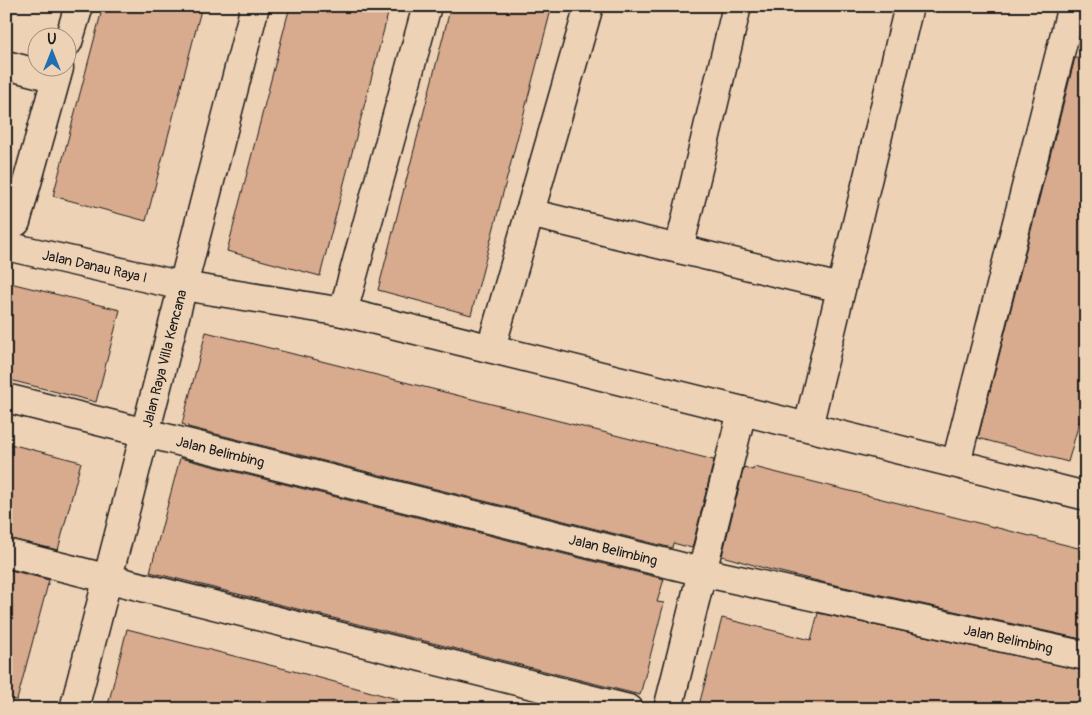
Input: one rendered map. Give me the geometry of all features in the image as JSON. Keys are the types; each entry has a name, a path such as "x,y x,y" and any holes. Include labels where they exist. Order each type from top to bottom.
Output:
{"street":[{"path":"72,28 79,6"},
{"name":"Jalan Raya Villa Kencana","path":"74,709 255,6"},
{"path":"343,312 427,6"},
{"path":"491,348 589,6"},
{"path":"679,249 737,6"},
{"path":"808,427 909,6"},
{"path":"956,464 1072,6"},
{"path":"6,65 28,68"},
{"path":"11,234 56,78"},
{"path":"530,213 841,288"},
{"name":"Jalan Danau Raya I","path":"11,234 183,286 343,312 1086,496"},
{"name":"Jalan Belimbing","path":"6,398 702,572 1086,656"},
{"path":"668,709 742,411"},
{"path":"6,553 629,709"}],"building":[{"path":"103,6 202,6 146,221 53,196"},
{"path":"290,6 390,6 320,276 227,251"},
{"path":"451,6 552,6 471,315 378,290"},
{"path":"1075,58 1086,59 1086,398 1068,462 978,438"},
{"path":"6,282 120,310 96,402 6,379"},
{"path":"206,332 714,460 692,548 673,543 672,548 188,427 182,424"},
{"path":"6,443 81,462 58,550 6,538"},
{"path":"180,458 664,579 657,602 664,603 640,695 150,572"},
{"path":"744,467 753,470 754,467 1086,550 1086,640 826,583 722,556"},
{"path":"6,569 49,580 17,700 6,699"},
{"path":"818,613 1086,671 1086,709 698,709 722,618 811,640"},
{"path":"127,629 397,699 396,709 107,709"}]}
